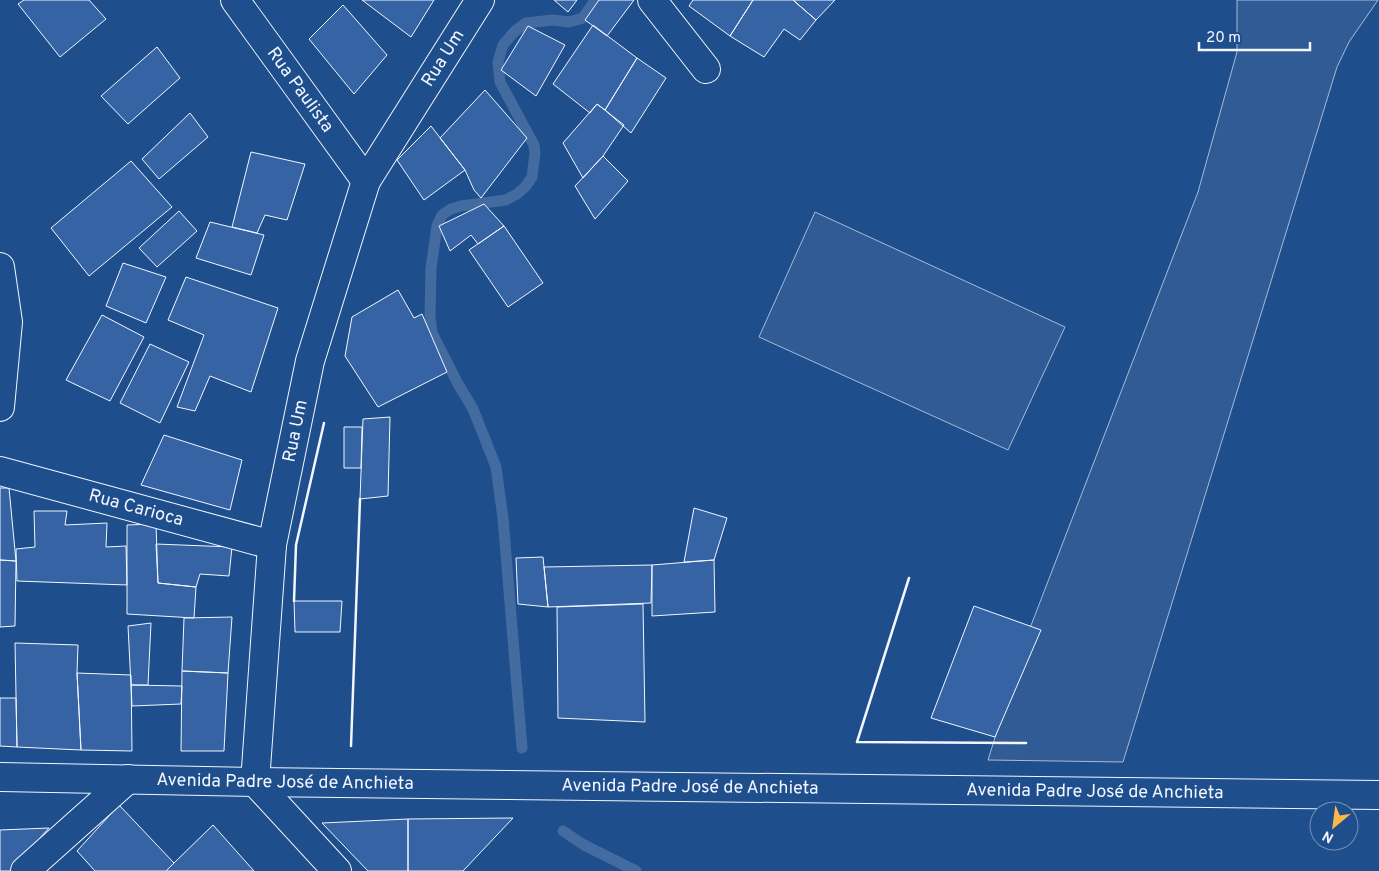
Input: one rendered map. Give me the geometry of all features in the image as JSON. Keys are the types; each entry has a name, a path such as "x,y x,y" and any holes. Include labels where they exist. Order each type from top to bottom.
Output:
{"street":[{"name":"Rua Paulista","path":"235,0 366,181"},
{"name":"Rua Um","path":"256,782 272,544 310,361 366,181 480,0"},
{"path":"652,0 706,69"},
{"path":"0,267 8,322 0,407"},
{"name":"Rua Carioca","path":"0,471 272,544"},
{"name":"Avenida Padre José de Anchieta","path":"0,777 256,782 1379,795"},
{"path":"25,871 128,779"},
{"path":"256,782 337,871"}],"shaded area":[{"path":"1237,0 1378,0 1349,42 1337,67 1123,762 988,760 1025,641 1198,192 1237,52"},
{"path":"815,212 1065,327 1008,450 759,337"}],"building":[{"path":"24,0 89,0 106,19 60,57 18,4"},
{"path":"362,0 434,0 411,37"},
{"path":"554,0 577,0 568,12"},
{"path":"599,0 634,0 607,36 585,20"},
{"path":"693,0 753,0 730,36 689,6"},
{"path":"753,0 793,0 816,20 800,40 784,29 764,57 730,36"},
{"path":"793,0 835,0 816,20"},
{"path":"343,5 387,55 354,94 309,39"},
{"path":"593,25 637,58 605,110 597,104 590,113 553,84"},
{"path":"528,26 565,45 536,96 501,70"},
{"path":"157,47 180,78 128,124 101,96"},
{"path":"637,58 666,78 631,133 605,110"},
{"path":"485,90 527,138 481,198 474,190 465,170 440,138"},
{"path":"597,104 624,125 603,156 583,178 563,143"},
{"path":"190,113 208,137 159,179 142,159"},
{"path":"431,126 465,170 424,200 397,160"},
{"path":"251,152 305,164 287,220 265,215 257,233 232,227"},
{"path":"603,156 628,181 595,219 575,186"},
{"path":"131,161 172,207 89,276 51,228"},
{"path":"484,204 504,226 478,244 471,235 450,251 439,226"},
{"path":"179,211 197,231 157,267 139,248"},
{"path":"210,222 264,235 251,275 196,258"},
{"path":"504,226 543,283 508,307 469,250"},
{"path":"123,263 166,277 146,323 106,306"},
{"path":"186,277 278,308 251,392 210,376 195,411 177,407 204,335 168,320"},
{"path":"398,290 414,318 422,314 447,372 378,407 345,356 352,317"},
{"path":"102,315 144,337 110,401 66,380"},
{"path":"150,344 189,362 160,423 120,403"},
{"path":"390,417 388,496 360,499 363,419"},
{"path":"344,427 362,427 361,468 344,468"},
{"path":"164,435 242,460 230,510 141,485"},
{"path":"0,488 9,488 16,561 0,560"},
{"path":"694,508 727,518 714,560 684,562"},
{"path":"34,511 67,511 65,525 107,523 106,547 126,546 127,585 17,581 16,549 35,547"},
{"path":"156,524 158,583 196,587 194,618 127,614 127,525"},
{"path":"156,544 232,547 229,576 200,574 196,587 158,583"},
{"path":"543,557 548,607 518,604 516,558"},
{"path":"0,560 16,561 15,626 0,627"},
{"path":"714,560 715,612 652,616 652,565"},
{"path":"652,565 651,603 548,607 544,567"},
{"path":"294,601 342,601 340,632 295,632"},
{"path":"643,604 645,722 558,718 557,607"},
{"path":"974,606 1041,630 995,737 931,718"},
{"path":"232,617 228,673 182,671 184,618"},
{"path":"151,623 148,685 131,685 128,626"},
{"path":"15,643 78,645 77,673 81,750 17,747"},
{"path":"182,671 228,673 224,751 181,751"},
{"path":"77,673 131,675 132,751 81,750"},
{"path":"131,685 182,686 181,704 132,706"},
{"path":"0,698 16,698 17,747 0,746"},
{"path":"119,805 174,863 166,871 95,871 77,851"},
{"path":"513,818 463,871 408,871 408,819"},
{"path":"408,819 408,871 368,871 322,823"},
{"path":"213,825 254,871 166,871 174,863"},
{"path":"49,828 10,871 0,871 0,830"}],"waterway":[{"path":"522,748 503,518 496,467 473,409 432,333 430,317 431,268 437,226 442,215 451,209 461,206 506,200 517,194 532,177 534,145 500,82 498,62 503,45 514,32 526,23 553,20 569,22 583,18 595,0"},
{"path":"563,831 584,845 636,871"}],"wall":[{"path":"294,601 296,545 324,423"},
{"path":"351,746 360,499"},
{"path":"909,578 857,742 1026,743"}]}
